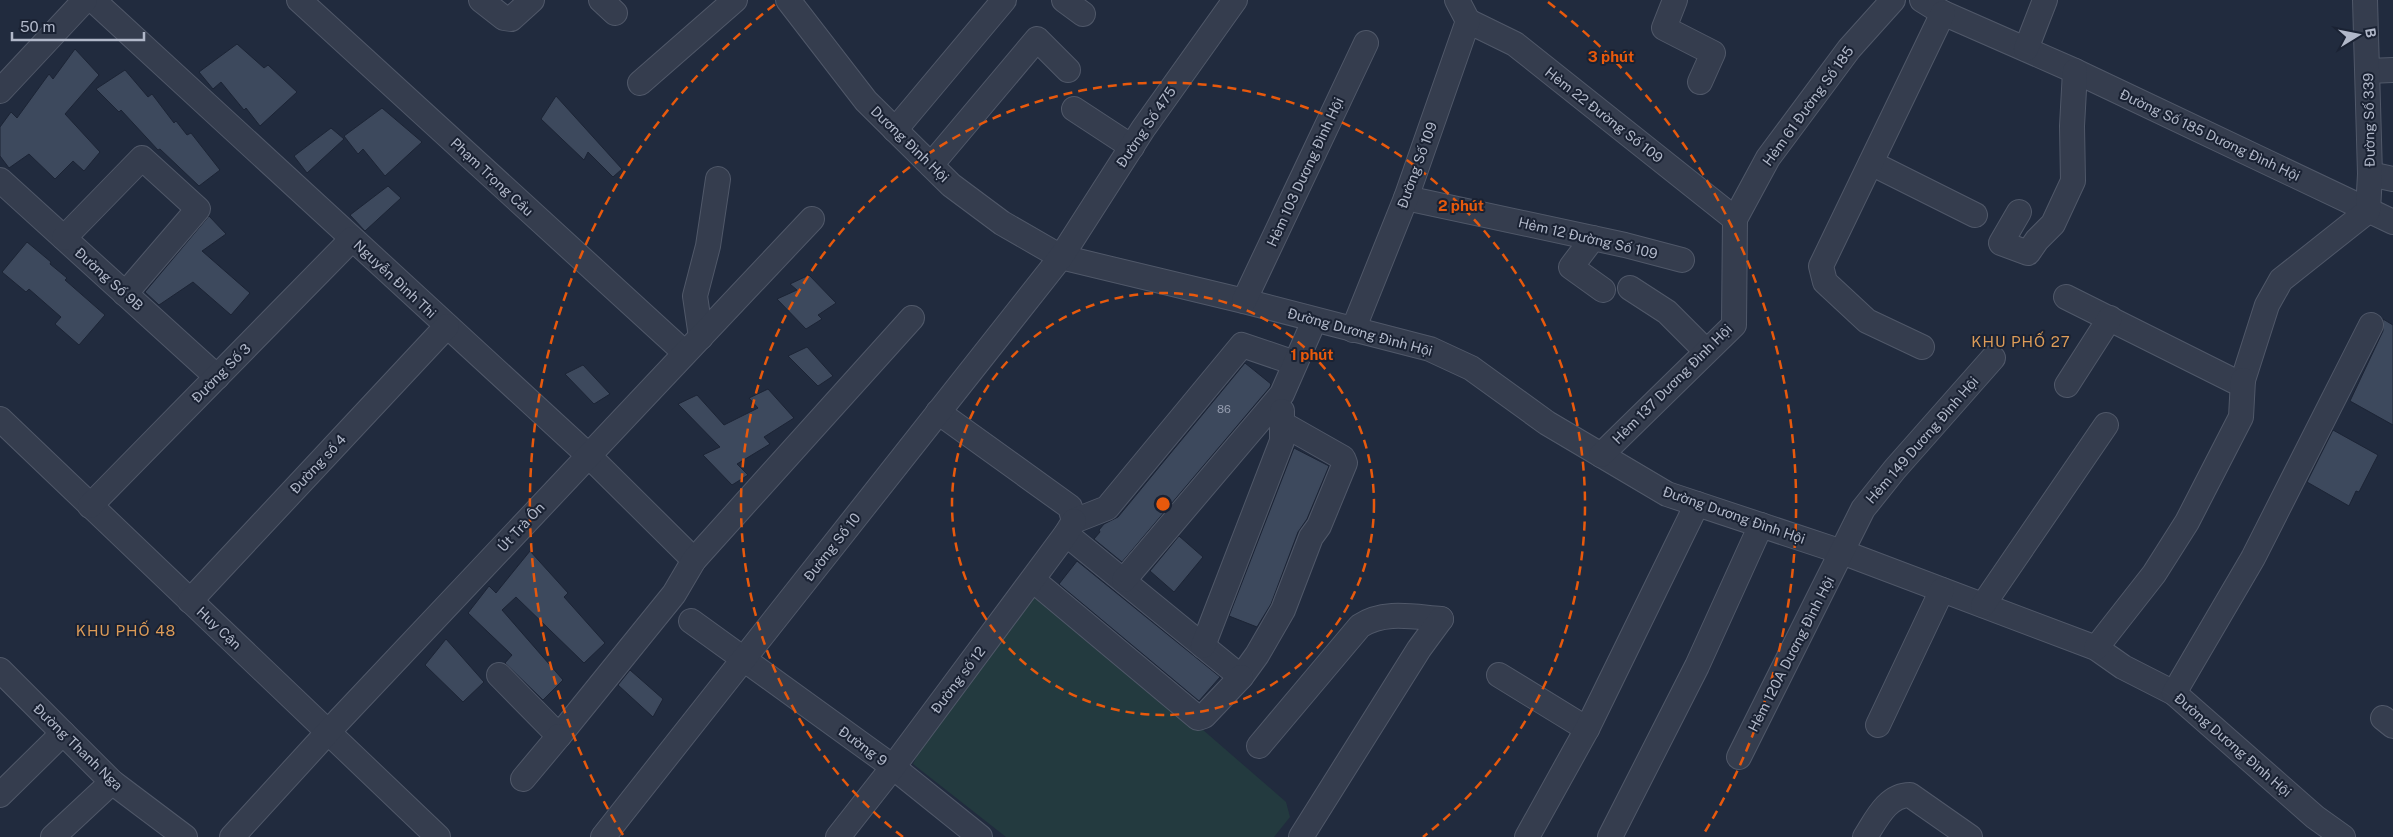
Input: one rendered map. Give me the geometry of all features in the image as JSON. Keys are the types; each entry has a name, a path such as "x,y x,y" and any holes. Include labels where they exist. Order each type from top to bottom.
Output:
{"street":[{"path":"0,91 85,0"},
{"name":"Nguyễn Đình Thi","path":"93,0 588,455 694,560"},
{"name":"Phạm Trọng Cầu","path":"299,0 684,354"},
{"path":"481,0 504,18 511,19 532,0"},
{"path":"640,83 735,0"},
{"name":"Dương Đình Hội","path":"788,0 866,101 951,185 1002,223 1061,257"},
{"path":"895,130 1004,0"},
{"path":"1064,0 1083,14"},
{"name":"Đường Số 475","path":"1061,257 1132,147 1235,0"},
{"path":"1457,0 1468,22"},
{"path":"1674,0 1664,28 1713,53 1700,82"},
{"name":"Hẻm 61 Đường Số 185","path":"1735,219 1768,158 1849,49 1893,0"},
{"name":"Đường Số 185 Dương Đình Hội","path":"1922,0 1953,11 2026,49 2393,222"},
{"path":"2026,49 2045,0"},
{"name":"Đường Số 339","path":"2365,0 2370,174 2368,211"},
{"path":"1922,347 1867,321 1825,282 1821,266 1871,163 1953,11"},
{"name":"Đường Số 109","path":"1353,330 1406,198 1468,22"},
{"name":"Hẻm 22 Đường Số 109","path":"1468,22 1515,44 1735,219"},
{"path":"931,165 1037,39 1068,70"},
{"name":"Hẻm 103 Dương Đình Hội","path":"1244,301 1366,43"},
{"path":"2368,71 2393,70"},
{"path":"2019,212 2001,243 2028,253 2037,240 2053,224 2072,181 2075,71"},
{"path":"1074,109 1132,147"},
{"path":"64,238 142,158 198,209 125,294"},
{"path":"1871,163 1975,215"},
{"path":"2370,174 2393,180"},
{"path":"701,336 694,296 708,246 718,179"},
{"name":"Đường Số 9B","path":"0,180 217,377"},
{"name":"Hẻm 12 Đường Số 109","path":"1406,198 1593,238 1682,260"},
{"path":"2096,648 2154,574 2187,522 2241,417 2243,380 2267,305 2281,280 2368,211"},
{"name":"Út Trà Ôn","path":"232,837 328,732 812,219"},
{"name":"Hẻm 137 Dương Đình Hội","path":"1601,456 1734,324 1735,219"},
{"path":"1593,238 1571,267 1603,290"},
{"name":"Đường Số 3","path":"90,506 352,239"},
{"name":"Đường Dương Đình Hội","path":"1061,257 1244,301 1314,321 1430,349 1471,368 1547,424 1667,494 1842,552 2096,648 2123,667 2174,693 2315,817 2343,837"},
{"name":"Đường Số 10","path":"603,837 1061,257"},
{"path":"1630,288 1667,312 1706,351"},
{"path":"2066,297 2234,382 2243,380"},
{"path":"523,779 674,594 694,560 912,318"},
{"path":"2067,385 2110,318"},
{"path":"1124,580 1282,394 1314,321"},
{"path":"2174,693 2253,558 2371,325"},
{"name":"Đường số 4","path":"190,601 446,326"},
{"path":"1070,528 1107,508 1242,345 1295,363"},
{"name":"Hẻm 149 Dương Đình Hội","path":"1842,552 1863,509 1895,469 1993,358"},
{"path":"1203,646 1282,441 1282,394"},
{"path":"938,412 1070,507 1070,528 1124,580 1241,677"},
{"name":"Huy Cận","path":"0,419 438,837"},
{"path":"1033,580 1198,718 1204,716 1241,677 1258,655 1283,610 1311,537 1319,526 1346,463 1343,458 1283,424"},
{"path":"1983,605 2106,425"},
{"path":"1527,837 1587,729 1698,504"},
{"path":"1610,837 1697,666 1761,525"},
{"name":"Đường số 12","path":"838,837 893,767 1070,528"},
{"name":"Hẻm 120A Dương Đình Hội","path":"1739,757 1842,552"},
{"path":"1878,725 1942,590"},
{"path":"1259,746 1360,626 1369,620 1388,615 1441,619 1419,649 1301,837"},
{"name":"Đường 9","path":"692,622 893,767 980,837"},
{"name":"Đường Thanh Nga","path":"0,670 112,782 185,837"},
{"path":"499,675 559,736"},
{"path":"1499,675 1587,729"},
{"path":"0,795 63,733"},
{"path":"53,837 112,782"},
{"path":"1865,837 1892,799 1900,795 1910,796 1970,837"}],"green space":[{"path":"1042,590 1286,802 1290,817 1274,837 1006,837 913,764 924,742 1032,595"}],"building":[{"path":"237,44 264,68 268,65 297,92 260,126 221,82 213,89 199,72"},
{"path":"75,49 99,75 65,114 100,152 84,171 73,161 55,179 29,154 9,168 0,156 0,127 11,112 17,118 49,74 53,79"},
{"path":"125,70 148,97 152,94 174,123 176,121 187,135 191,133 220,170 199,186 160,149 158,150 121,110 119,112 96,89"},
{"path":"556,96 622,169 613,177 588,152 584,160 541,119"},
{"path":"382,108 422,142 385,176 363,149 358,154 344,136"},
{"path":"331,128 344,139 307,173 294,156"},
{"path":"388,186 401,198 365,231 350,215"},
{"path":"209,216 226,234 202,251 250,293 231,315 193,282 159,305 145,292"},
{"path":"27,242 51,262 50,264 67,278 65,280 105,315 79,345 55,324 61,317 29,289 26,292 2,272"},
{"path":"809,275 836,303 818,315 822,319 806,329 777,299 797,290 790,284"},
{"path":"2383,319 2393,325 2393,425 2350,401 2383,331"},
{"path":"807,347 833,376 818,386 788,356"},
{"path":"1245,363 1271,384 1270,387 1122,562 1094,539 1100,532 1099,530 1104,524 1118,517"},
{"path":"583,365 610,394 594,404 565,374"},
{"path":"768,389 794,418 764,437 770,444 737,464 748,475 732,485 703,455 720,447 678,404 697,395 724,425 758,408 749,398"},
{"path":"2333,430 2378,455 2359,492 2356,491 2349,506 2307,482"},
{"path":"1294,448 1329,466 1307,519 1298,532 1271,604 1257,627 1229,616"},
{"path":"1179,536 1203,557 1174,592 1150,571"},
{"path":"530,551 568,593 564,597 605,643 584,663 516,597 502,610 563,680 543,700 505,663 512,655 468,613 489,586 496,593"},
{"path":"1077,561 1220,677 1199,701 1059,584"},
{"path":"446,639 484,682 463,702 425,665"},
{"path":"630,670 663,699 653,717 618,685"}],"district":[{"name":"KHU PHỐ 27","path":"2021,341"},
{"name":"KHU PHỐ 48","path":"126,630"}]}
